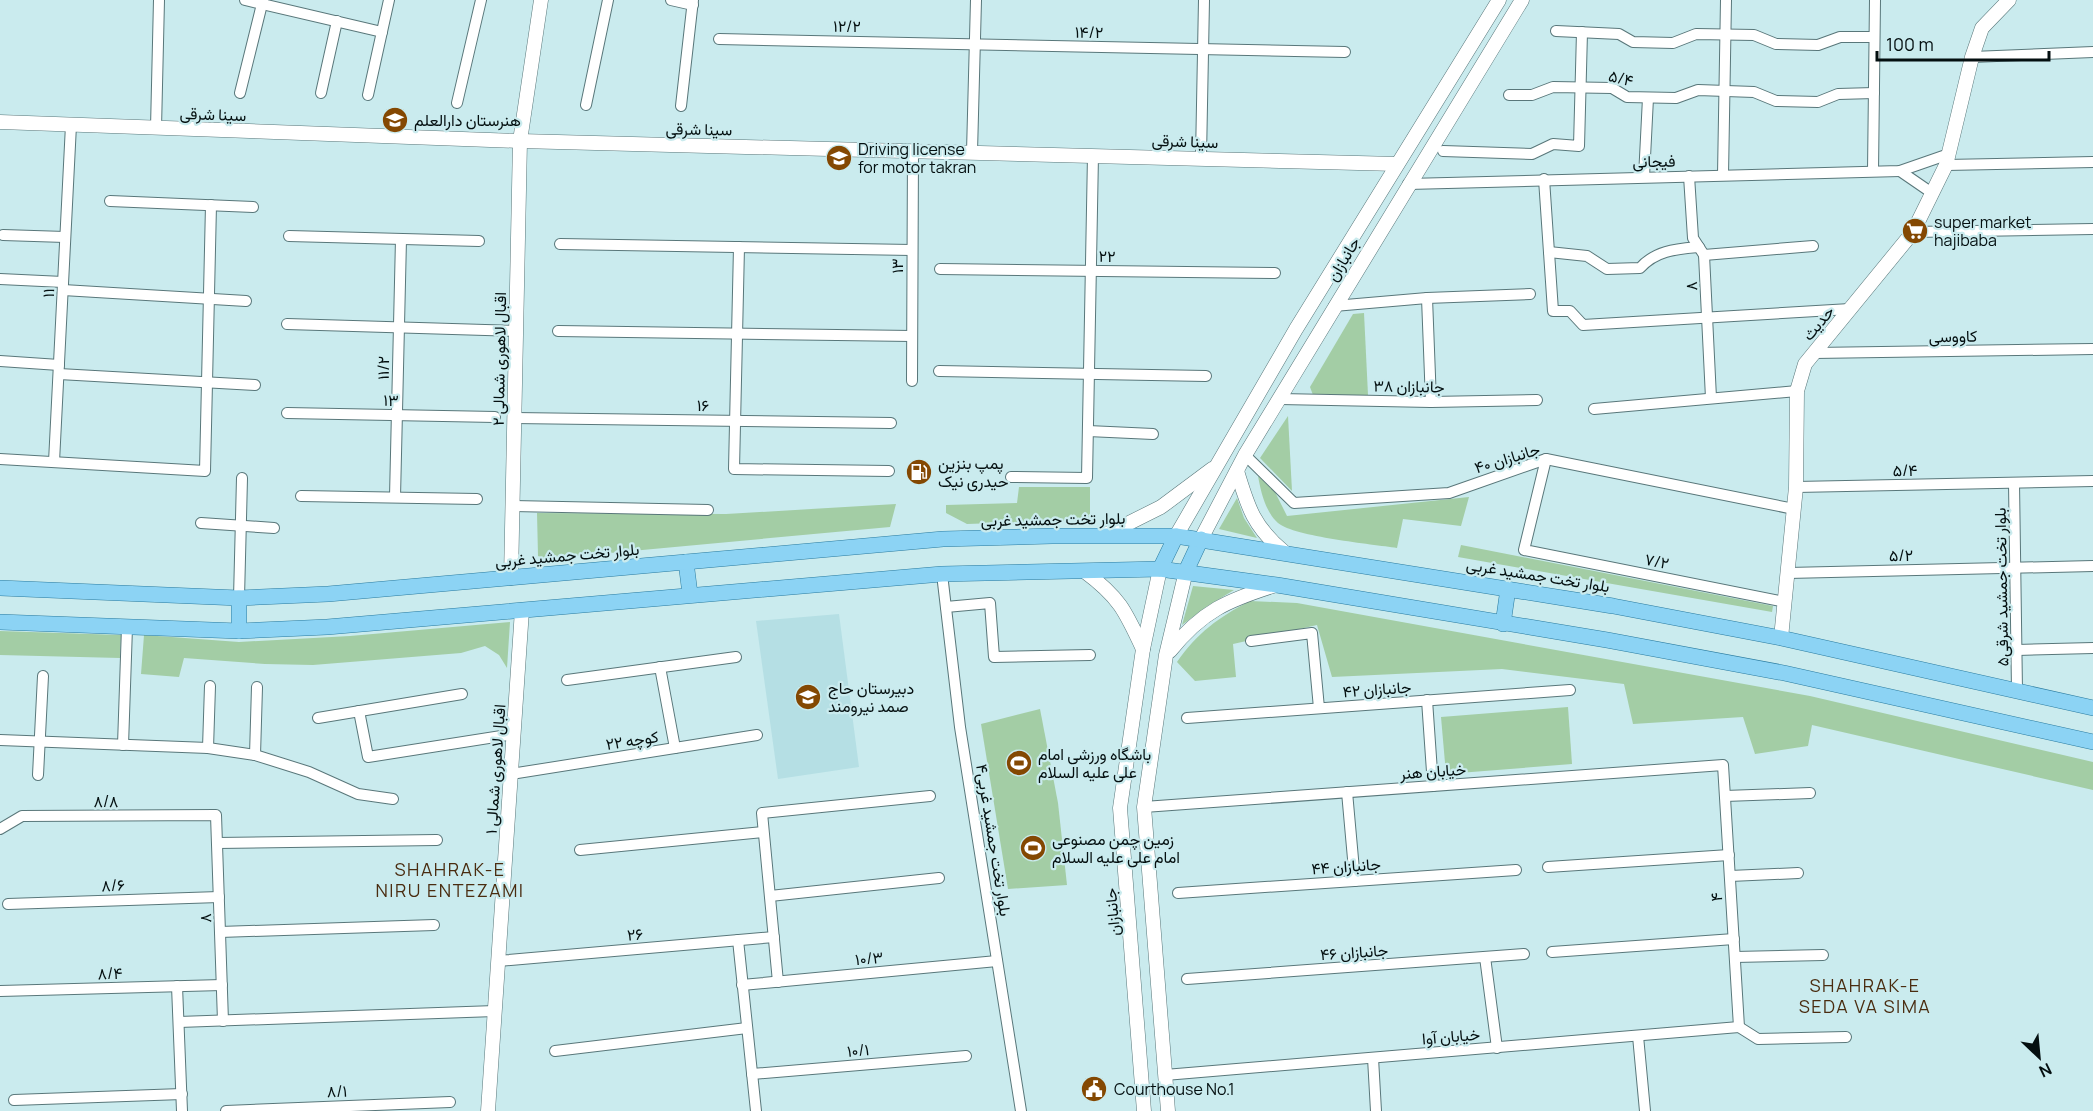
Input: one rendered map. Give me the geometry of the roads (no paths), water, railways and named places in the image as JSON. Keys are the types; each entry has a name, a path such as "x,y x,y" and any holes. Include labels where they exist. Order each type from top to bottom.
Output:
{"main road":[{"name":"بلوار تخت جمشید غربی","path":"0,588 239,598 328,594 943,539 1176,536 1613,606 1781,638 2093,708"},
{"path":"1160,569 1176,536"},
{"path":"1186,571 1201,539"},
{"path":"686,562 690,594"},
{"path":"0,622 239,631 327,627 942,574 1160,569 1277,585 1784,674 2093,742"},
{"path":"1503,624 1508,588"},
{"path":"239,598 239,631"}],"street":[{"path":"156,128 159,0"},
{"path":"245,0 262,2 381,32"},
{"path":"368,95 388,0"},
{"path":"457,103 481,0"},
{"name":"اقبال لاهوری شمالی ۲","path":"511,578 520,141 539,0"},
{"path":"586,105 608,0"},
{"path":"671,0 693,2 681,106"},
{"path":"972,152 976,0"},
{"path":"1202,158 1204,0"},
{"name":"جانبازان","path":"1176,536 1296,329 1499,0"},
{"name":"جانبازان","path":"1201,539 1245,455 1314,339 1522,0"},
{"path":"1723,175 1726,0"},
{"path":"1873,171 1875,0"},
{"name":"حدیث","path":"1781,638 1796,487 1797,391 1805,364 1913,232 1948,159 1972,57 1982,28 2009,0"},
{"path":"240,93 262,2"},
{"path":"321,93 337,21"},
{"path":"1556,31 1620,34 1633,42 1673,43 1696,34 1754,35 1776,44 1787,45 1818,45 1840,37 1874,37"},
{"path":"1443,152 1532,154 1552,144 1579,146 1582,32"},
{"name":"۱۲/۲","path":"719,39 975,44"},
{"name":"۱۴/۲","path":"975,44 1345,52"},
{"path":"1972,57 2093,52"},
{"name":"۵/۴","path":"1509,95 1532,95 1553,87 1580,87 1612,88 1628,97 1676,98 1698,90 1754,92 1776,101 1818,102 1838,94 1874,93"},
{"path":"1644,177 1648,98"},
{"name":"سینا شرقی","path":"0,122 520,141 1397,164"},
{"name":"۱۱","path":"54,462 71,125"},
{"name":"۱۳","path":"912,381 913,151"},
{"path":"1011,477 1087,478 1093,155"},
{"name":"فیجانی","path":"1408,183 1900,171 1948,159 2093,162"},
{"path":"1900,171 1932,193"},
{"name":"۸","path":"1689,176 1693,238 1702,251 1711,398"},
{"path":"1544,179 1553,311 1570,311 1583,325 1850,309"},
{"path":"110,201 253,207"},
{"path":"0,459 206,471 211,205"},
{"path":"1913,232 2093,229"},
{"path":"3,235 65,237"},
{"path":"289,236 479,241"},
{"name":"۱۱/۲","path":"395,497 401,239"},
{"path":"560,244 912,250"},
{"path":"1549,252 1587,256 1607,269 1640,268 1649,257 1672,250 1702,251 1813,246"},
{"path":"739,247 734,469 889,471"},
{"name":"۲۲","path":"940,269 1275,273"},
{"path":"0,279 246,302"},
{"path":"1334,306 1427,298 1530,294"},
{"path":"1427,298 1431,402"},
{"path":"287,324 516,331"},
{"path":"1296,329 1314,339"},
{"path":"558,331 912,336"},
{"name":"کاووسی","path":"1814,353 2093,349"},
{"path":"0,361 59,369 255,385"},
{"path":"939,371 1206,376"},
{"path":"1594,409 1797,391"},
{"name":"۳۸ جانبازان","path":"1280,399 1431,402 1537,400"},
{"name":"۱۳","path":"287,413 495,417"},
{"name":"۱۶","path":"514,418 891,423"},
{"path":"1088,431 1153,434"},
{"name":"۴۰ جانبازان","path":"1245,455 1294,503 1449,493 1546,459 1794,509"},
{"name":"۷/۲","path":"1546,459 1524,550 1785,602"},
{"path":"1102,536 1161,507 1216,466"},
{"path":"1237,471 1252,514 1263,534 1284,552"},
{"path":"239,598 242,478"},
{"name":"۵/۴","path":"1796,487 2093,481"},
{"name":"بلوار تخت جمشید شرقی۵","path":"2014,483 2017,690"},
{"path":"301,496 477,498"},
{"path":"513,506 708,510"},
{"path":"201,523 274,528"},
{"name":"۵/۲","path":"1788,573 2093,566"},
{"name":"جانبازان","path":"1144,1111 1120,808 1143,649 1160,569"},
{"path":"1084,571 1110,591 1124,608 1143,649"},
{"path":"1168,1111 1144,807 1166,655 1186,571"},
{"name":"بلوار تخت جمشید غربی۴","path":"942,574 960,727 1021,1111"},
{"path":"1166,655 1184,634 1207,614 1231,599 1277,585"},
{"path":"946,607 990,603 994,657 1090,654"},
{"name":"اقبال لاهوری شمالی ۱","path":"488,1111 522,610"},
{"path":"123,745 127,627"},
{"path":"1251,641 1312,633 1319,708"},
{"path":"2017,650 2093,648"},
{"path":"567,680 736,657"},
{"path":"660,667 675,748"},
{"path":"38,775 43,676"},
{"path":"208,748 210,686"},
{"path":"255,755 257,687"},
{"name":"۴۲ جانبازان","path":"1187,718 1570,690"},
{"path":"318,718 462,694"},
{"path":"1427,700 1433,786"},
{"path":"359,711 368,757 514,734"},
{"name":"کوچه ۲۲","path":"511,774 757,735"},
{"path":"0,740 208,748 255,755 309,772 358,794 393,799"},
{"name":"خیابان هنر","path":"1144,807 1723,765"},
{"name":"۴","path":"1723,765 1739,1027"},
{"path":"1347,792 1356,881"},
{"path":"1725,796 1810,793"},
{"path":"778,982 762,813 930,796"},
{"name":"۸","path":"216,815 223,1021"},
{"name":"۸/۸","path":"0,829 22,816 216,815"},
{"path":"580,850 764,832"},
{"path":"217,843 437,840"},
{"path":"1548,867 1729,855"},
{"name":"۴۴ جانبازان","path":"1178,893 1516,870"},
{"path":"1730,876 1798,873"},
{"path":"770,896 939,878"},
{"name":"۸/۶","path":"8,904 219,897"},
{"path":"220,932 434,925"},
{"path":"1131,938 1154,936"},
{"name":"۲۶","path":"498,961 774,937"},
{"path":"1552,952 1734,939"},
{"path":"738,940 756,1111"},
{"name":"۴۶ جانبازان","path":"1187,979 1524,954"},
{"path":"1735,957 1823,955"},
{"path":"1485,957 1497,1048"},
{"name":"۱۰/۳","path":"742,985 998,961"},
{"name":"۸/۴","path":"0,991 222,985"},
{"path":"177,986 182,1111"},
{"path":"179,1022 495,1011"},
{"path":"1739,1027 1758,1039 1846,1037"},
{"name":"خیابان آوا","path":"1165,1075 1739,1027"},
{"path":"555,1052 747,1028"},
{"path":"1638,1036 1645,1111"},
{"name":"۱۰/۱","path":"752,1074 966,1056"},
{"path":"1372,1058 1376,1111"},
{"path":"14,1100 182,1094"},
{"name":"۸/۱","path":"226,1111 450,1102"}],"place":[{"name":"هنرستان دارالعلم","path":"395,120"},
{"name":"Driving license for motor takran","path":"839,158"},
{"name":"super market hajibaba","path":"1915,231"},
{"name":"پمپ بنزین حیدری نیک","path":"919,472"},
{"name":"دبیرستان حاج صمد نیرومند","path":"808,697"},
{"name":"باشگاه ورزشی امام علی علیه السلام","path":"1019,763"},
{"name":"زمین چمن مصنوعی امام علی علیه السلام","path":"1033,848"},
{"name":"Courthouse No.1","path":"1094,1089"}],"district":[{"name":"SHAHRAK-E NIRU ENTEZAMI","path":"450,880"},
{"name":"SHAHRAK-E SEDA VA SIMA","path":"1865,996"}]}
